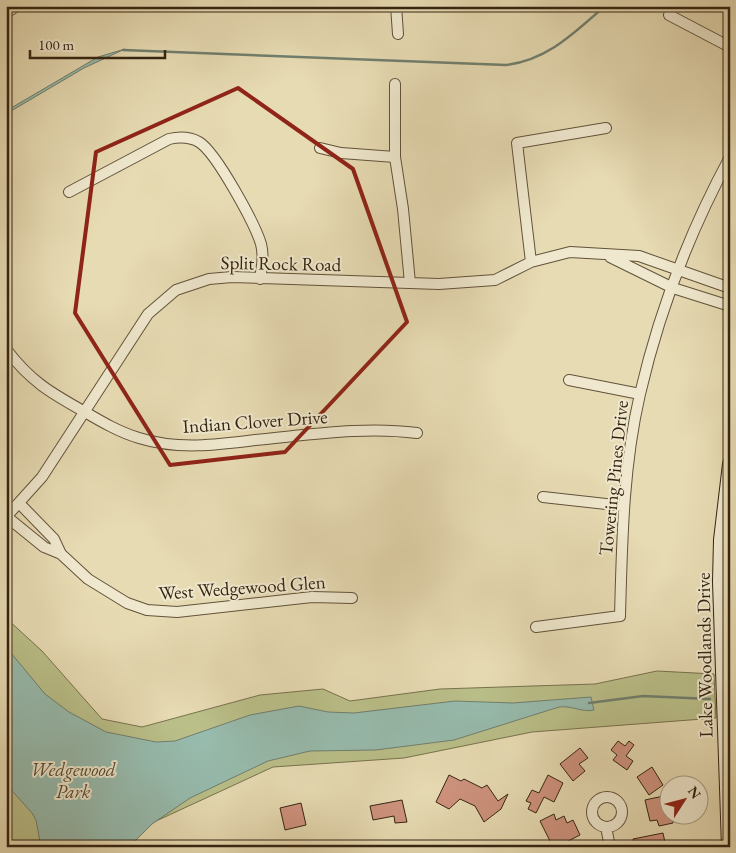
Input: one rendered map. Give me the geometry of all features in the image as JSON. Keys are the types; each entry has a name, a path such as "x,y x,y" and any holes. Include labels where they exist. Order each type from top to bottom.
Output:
{"main road":[{"name":"Lake Woodlands Drive","path":"729,847 720,582 721,540 730,464"}],"street":[{"path":"6,13 17,6"},
{"path":"396,6 398,34"},
{"path":"669,16 730,48"},
{"path":"395,84 394,157 403,209 410,283"},
{"path":"531,262 517,143 606,128"},
{"path":"69,192 169,139 180,137 198,142 215,158 254,225 261,245 262,263 260,279"},
{"path":"320,148 341,153 394,157"},
{"name":"Towering Pines Drive","path":"536,627 620,616 624,506 640,394 660,322 689,243 730,157"},
{"name":"Split Rock Road","path":"6,517 42,477 148,314 163,299 176,290 209,279 232,277 439,284 495,280 531,262 570,252 607,256 639,256 730,288"},
{"name":"Split Rock Road","path":"607,256 673,288 730,306"},
{"name":"Indian Clover Drive","path":"6,349 29,377 43,388 125,434 167,444 213,445 385,429 418,433"},
{"path":"570,380 640,394"},
{"path":"543,497 624,506"},
{"name":"West Wedgewood Glen","path":"19,504 54,539 61,554"},
{"name":"West Wedgewood Glen","path":"6,517 44,547 61,554 88,579 113,596 147,610 177,612 312,597 352,598"},
{"path":"606,827 610,847"}],"highlighted area":[{"path":"238,88 353,169 407,322 285,452 170,465 75,313 96,152"}],"green space":[{"name":"Wedgewood Park","path":"6,618 42,651 102,719 142,727 260,695 323,689 350,701 440,689 595,684 657,671 714,674 716,718 532,732 404,758 273,767 115,840 105,847 6,847"}],"shaded area":[{"path":"125,49 84,68 6,114 6,111 98,57"},
{"name":"Wedgewood Park","path":"6,647 45,694 69,712 106,732 156,742 175,741 250,715 299,706 328,712 354,713 455,701 513,703 591,697 594,710 586,711 559,707 454,740 376,750 310,751 268,761 190,798 152,824 129,847 41,847 36,820 6,784"}],"building":[{"path":"618,741 625,746 629,741 634,745 626,756 633,761 627,770 613,760 617,755 611,750"},
{"path":"580,748 588,758 579,764 585,771 573,781 560,764"},
{"path":"652,767 658,777 658,789 649,795 637,777"},
{"path":"449,775 461,781 464,779 482,788 487,785 498,801 508,794 501,809 484,822 475,806 460,799 449,809 436,802"},
{"path":"548,775 563,783 554,802 544,797 536,813 528,809 531,803 526,801 532,790 539,793"},
{"path":"658,797 658,823 657,820 650,821 645,800"},
{"path":"402,800 407,822 395,823 394,816 373,820 370,806"},
{"path":"301,803 306,825 285,830 280,808"},
{"path":"554,814 556,820 564,816 567,823 573,820 580,835 556,847 538,847 550,841 540,821"},
{"path":"663,833 666,847 634,847 633,839"}],"waterway":[{"path":"123,50 506,65 521,62 548,51 572,35 605,6"},
{"path":"589,703 643,696 710,699"}]}
